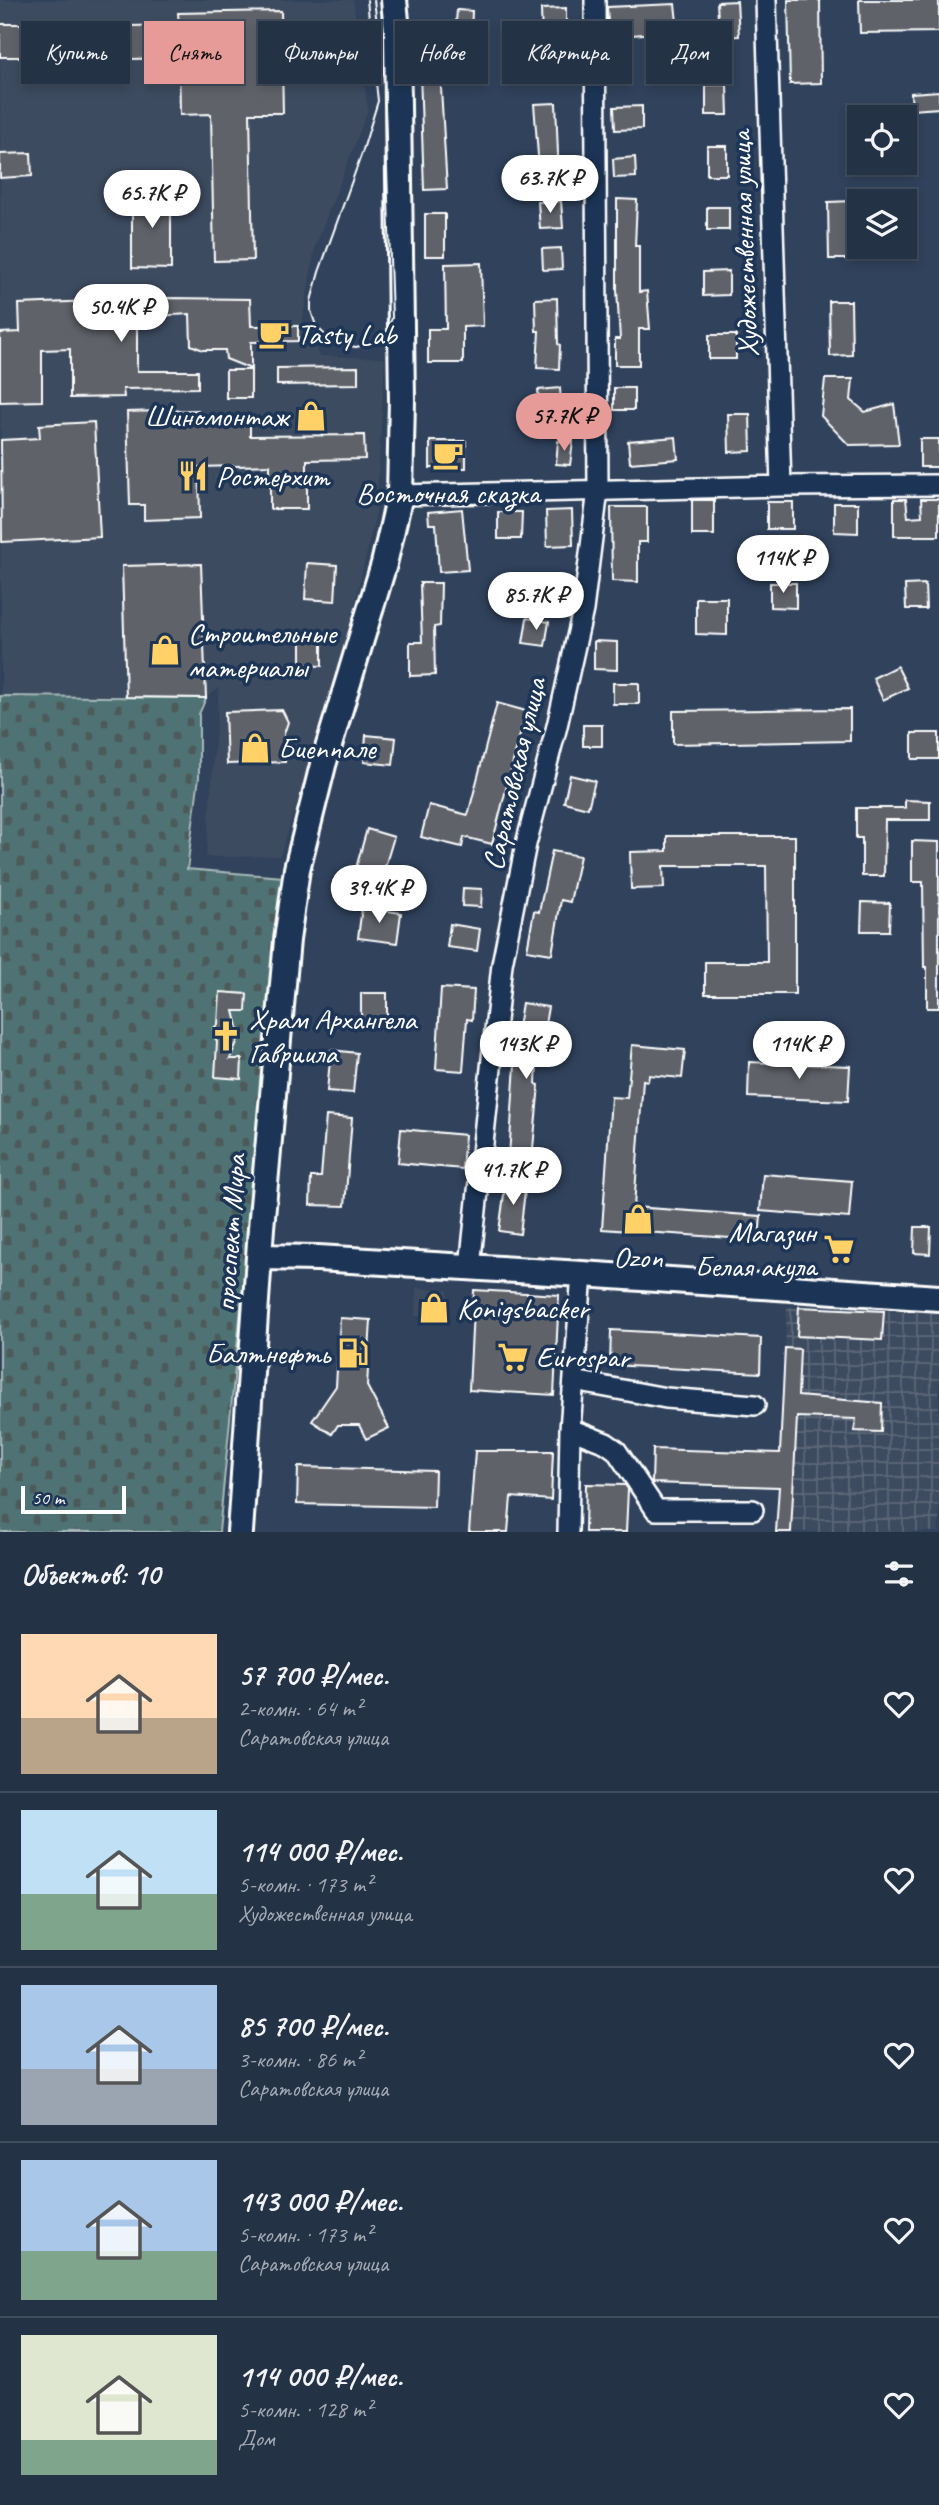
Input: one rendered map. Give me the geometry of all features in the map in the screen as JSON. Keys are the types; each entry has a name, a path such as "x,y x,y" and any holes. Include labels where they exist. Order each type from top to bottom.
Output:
{"main road":[{"name":"проспект Мира","path":"240,1532 260,1257 287,940 296,869 384,564 400,495 402,389 397,31 394,0"},
{"path":"260,1257 470,1267 939,1298"}],"street":[{"name":"Саратовская улица","path":"470,1267 502,964 526,844 557,726 583,610 598,490 595,0"},
{"name":"Художественная улица","path":"766,0 781,486"},
{"path":"400,495 939,485"},
{"path":"568,1532 570,1429 582,1274"},
{"path":"573,1381 666,1398 755,1405"},
{"path":"570,1429 606,1443 616,1450 656,1510 754,1510"}],"shaded area":[{"path":"0,0 353,0 356,21 258,21 258,84 364,84 368,110 315,247 302,324 320,356 385,358 376,513 339,671 280,856 206,857 219,688 206,698 1,696"},
{"path":"416,1288 448,1290 447,1318 415,1316"},
{"path":"787,1307 939,1313 939,1532 776,1532"}],"green space":[{"path":"0,696 206,698 199,714 199,777 187,869 283,877 219,1532 0,1532"}],"building":[{"path":"788,0 820,0 821,83 790,84"},
{"path":"859,0 939,0 939,32 860,33"},
{"path":"737,1 739,36 732,36 732,21 718,21 717,2"},
{"path":"675,4 677,21 646,21 646,34 632,35 632,21 608,21 607,7"},
{"path":"566,8 566,21 541,21 541,9"},
{"path":"457,10 472,11 472,21 456,21"},
{"path":"281,11 281,21 258,21 258,84 282,84 283,113 250,113 253,260 214,261 211,114 180,115 179,84 244,84 244,21 179,21 178,13"},
{"path":"0,24 21,24 21,57 0,57"},
{"path":"130,26 144,26 144,59 130,59"},
{"path":"420,84 441,84 447,189 424,190"},
{"path":"706,85 727,85 728,115 706,115"},
{"path":"939,91 939,108 917,110 917,105 912,105 911,93"},
{"path":"556,103 559,180 540,181 534,104"},
{"path":"642,106 642,129 615,130 614,107"},
{"path":"707,146 727,146 727,175 707,175"},
{"path":"31,153 32,176 0,178 0,154"},
{"path":"635,157 636,177 614,178 613,159"},
{"path":"132,191 171,191 171,269 132,268"},
{"path":"617,199 637,200 635,246 639,246 639,292 647,291 650,329 639,329 639,365 615,365 615,339 620,339"},
{"path":"561,201 563,228 540,229 538,202"},
{"path":"847,201 847,259 829,259 828,202"},
{"path":"707,207 729,207 729,230 707,230"},
{"path":"425,214 445,214 445,256 425,256"},
{"path":"561,248 562,269 543,270 542,249"},
{"path":"481,263 483,326 463,327 463,363 428,363 428,329 446,329 445,264"},
{"path":"729,271 729,295 703,296 703,272"},
{"path":"168,298 250,299 251,326 298,326 298,341 251,342 251,369 226,359 225,350 203,350 191,345 190,314 137,317 137,371 198,371 198,388 123,389 124,397 70,398 70,349 42,350 42,401 0,402 0,333 20,332 19,304"},
{"path":"557,298 559,369 537,368 539,331 536,331 535,299"},
{"path":"829,301 851,301 852,355 830,356"},
{"path":"709,335 736,335 736,359 709,359"},
{"path":"358,367 358,384 277,385 277,368"},
{"path":"226,370 251,370 251,398 226,398"},
{"path":"825,379 853,379 851,400 865,412 894,404 899,444 849,445 821,416"},
{"path":"560,388 562,419 540,420 538,390"},
{"path":"614,388 634,388 634,410 614,410"},
{"path":"198,410 199,424 250,423 250,436 364,435 365,459 307,460 307,509 270,509 270,465 199,467 200,518 144,520 144,505 130,505 127,412"},
{"path":"728,414 750,414 751,451 729,452"},
{"path":"94,422 100,537 2,542 1,440 40,438 39,425"},
{"path":"676,437 678,459 630,463 628,441"},
{"path":"920,439 939,439 939,467 920,467"},
{"name":"Восточная сказка","path":"430,441 466,441 466,468 430,468"},
{"path":"558,441 573,442 570,465 556,464"},
{"path":"894,499 906,499 908,517 922,516 921,499 939,499 939,536 894,536"},
{"path":"692,500 714,500 714,535 692,535"},
{"path":"767,502 793,502 793,529 767,529"},
{"path":"834,503 858,503 858,533 834,532"},
{"path":"611,507 647,507 647,542 638,542 638,582 612,581"},
{"path":"462,509 468,570 439,572 436,524 429,524 428,512"},
{"path":"572,510 573,545 547,546 546,511"},
{"path":"498,512 522,512 521,539 498,539"},
{"path":"307,563 337,565 335,601 305,599"},
{"name":"Строительные материалы","path":"201,564 206,698 126,697 122,566"},
{"path":"420,583 441,583 440,626 434,627 435,675 410,676 410,642 422,642"},
{"path":"770,583 796,583 796,608 770,607"},
{"path":"925,584 926,609 906,609 905,585"},
{"path":"696,598 727,598 727,635 696,634"},
{"path":"527,618 549,622 545,646 523,643"},
{"path":"301,639 322,640 322,666 301,665"},
{"path":"594,641 617,642 617,670 594,669"},
{"path":"897,666 908,688 883,700 873,678"},
{"path":"613,683 639,683 639,704 613,704"},
{"path":"497,703 526,711 492,844 464,837 462,847 421,837 429,805 468,815"},
{"path":"850,709 850,741 673,744 673,711"},
{"name":"Биеnnале","path":"282,710 288,722 284,734 285,762 227,764 225,712"},
{"path":"583,725 602,725 602,746 583,746"},
{"path":"912,733 939,733 939,759 912,759"},
{"path":"366,735 396,738 393,765 364,762"},
{"path":"570,775 595,781 588,808 564,802"},
{"path":"905,800 930,801 930,820 885,820 884,876 862,876 862,838 856,838 856,808 905,808"},
{"path":"367,829 394,837 380,883 354,875"},
{"path":"667,836 795,836 795,994 705,994 705,962 767,962 766,866 663,866 664,888 631,889 630,852 667,851"},
{"path":"912,841 939,842 939,1008 927,1008 923,882 912,882"},
{"path":"552,851 580,856 570,902 561,900 552,954 527,950 534,911 539,912"},
{"path":"463,888 482,889 481,907 462,906"},
{"path":"862,902 890,903 889,931 861,931"},
{"path":"362,907 401,913 397,943 358,938"},
{"path":"450,924 480,929 477,951 447,947"},
{"path":"441,988 474,990 472,1020 467,1019 463,1071 436,1069"},
{"name":"Храм Архангела Гавриила","path":"220,992 247,994 246,1011 234,1011 240,1035 230,1059 242,1059 241,1079 215,1077 217,1042 214,1028 218,1024"},
{"path":"361,993 387,993 387,1026 361,1026"},
{"path":"522,1003 548,1007 543,1036 538,1035 536,1084 539,1085 532,1159 509,1157 517,1033"},
{"path":"632,1045 685,1050 682,1078 649,1075 648,1081 643,1080 634,1207 761,1216 759,1240 602,1229 611,1097 627,1098"},
{"path":"331,1050 357,1053 353,1093 327,1091"},
{"path":"749,1062 850,1066 848,1101 748,1097"},
{"path":"326,1116 352,1118 345,1206 310,1205 311,1177 321,1177"},
{"path":"401,1129 465,1135 462,1169 398,1163"},
{"path":"763,1174 852,1181 849,1218 760,1211"},
{"path":"506,1180 526,1182 520,1234 499,1231"},
{"path":"915,1227 931,1227 930,1254 914,1253"},
{"name":"Eurospar","path":"474,1290 559,1295 554,1395 469,1390"},
{"path":"799,1307 884,1311 882,1340 797,1336"},
{"name":"Балтнефть","path":"340,1318 371,1320 367,1386 389,1428 366,1439 359,1425 338,1425 332,1434 312,1421 336,1386"},
{"path":"611,1330 761,1338 760,1373 610,1365"},
{"path":"785,1348 800,1349 798,1396 882,1403 881,1432 854,1431 856,1419 797,1417 791,1532 776,1532 779,1487 652,1483 653,1449 780,1453"},
{"path":"475,1451 553,1451 551,1500 511,1497 508,1532 469,1532"},
{"path":"298,1467 435,1471 434,1507 297,1504"},
{"path":"586,1484 625,1485 628,1489 626,1532 585,1532"}],"tram line":[{"path":"367,0 378,101 311,301 316,326 325,335 344,345 356,347 372,343 386,334 392,318 384,79 374,0"}],"place":[{"name":"Tasty Lab","path":"274,334"},
{"name":"Шиномонтаж","path":"311,416"},
{"name":"Восточная сказка","path":"448,455"},
{"name":"Ростерхит","path":"193,476"},
{"name":"Строительные материалы","path":"165,650"},
{"name":"Биеnnале","path":"255,748"},
{"name":"Храм Архангела Гавриила","path":"226,1036"},
{"name":"Ozon","path":"638,1219"},
{"name":"Магазин Белая акула","path":"839,1249"},
{"name":"Konigsbacker","path":"434,1308"},
{"name":"Балтнефть","path":"353,1353"},
{"name":"Eurospar","path":"513,1357"}]}
